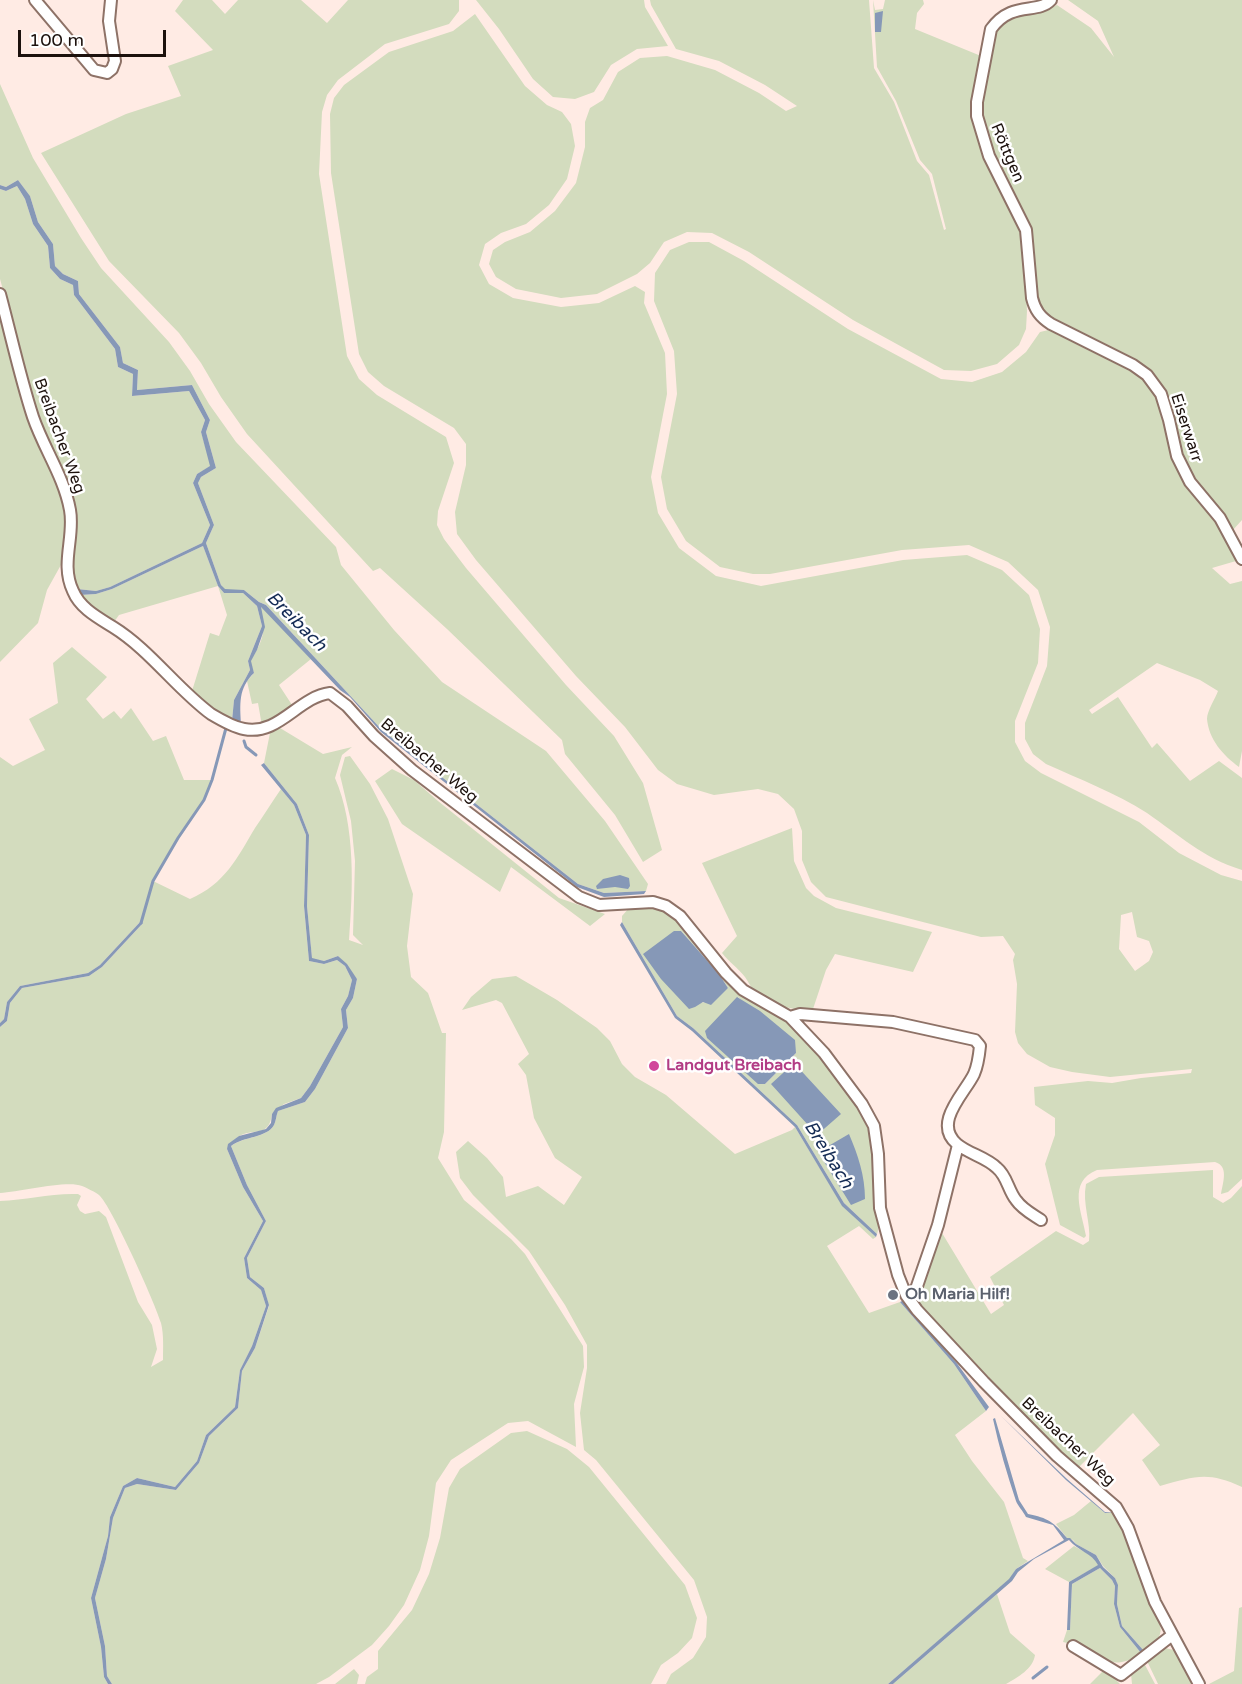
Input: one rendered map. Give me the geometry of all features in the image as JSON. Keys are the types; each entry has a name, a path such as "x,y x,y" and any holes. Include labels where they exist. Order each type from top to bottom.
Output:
{"street":[{"path":"35,0 94,70 107,73 115,62 109,21 111,0"},
{"name":"Röttgen","path":"1042,318 1035,309 1032,298 1026,230 989,156 977,116 977,102 991,29 996,19 1013,8 1046,4 1051,0"},
{"name":"Breibacher Weg","path":"0,294 34,419 63,485 70,511 71,527 66,562 73,591 81,604 132,641 211,714 229,724 244,729 261,729 277,723 315,697 330,693 338,698 374,736 412,770 579,897 599,905 653,902 666,906 680,916 726,973 743,990 790,1017 824,1053 869,1116 877,1140 880,1208 898,1275 906,1295 917,1310 992,1390 1057,1456 1116,1507 1128,1528 1155,1602 1198,1684"},
{"name":"Eiserwarr","path":"1042,318 1133,365 1147,375 1161,394 1177,456 1190,482 1220,518 1242,559"},
{"path":"790,1017 800,1014 874,1019 975,1040 980,1046 974,1073 949,1117 950,1132 958,1144 996,1167 1002,1173 1016,1200 1028,1212 1041,1220"},
{"path":"906,1295 916,1289 934,1236 958,1144"},
{"path":"1073,1646 1124,1679 1171,1636"}],"green space":[{"path":"183,0 212,0 225,14 238,0 301,0 327,23 348,0 459,0 459,11 449,24 385,44 338,80 327,95 322,112 319,174 347,356 359,379 377,395 446,437 454,463 438,511 437,525 444,539 466,568 566,685 614,736 643,783 662,850 643,862 615,815 565,754 562,740 380,568 373,571 247,434 179,333 109,261 41,153 126,114 181,96 168,66 213,50 175,11"},
{"path":"476,0 644,0 645,7 668,46 637,49 611,65 594,92 575,99 553,97 533,79"},
{"path":"650,0 869,0 874,68 894,102 917,161 929,175 944,230 946,229 932,174 920,160 896,101 877,67 873,0 875,10 883,9 885,0 923,0 924,4 917,13 915,29 981,56 971,114 985,159 1018,223 1023,238 1027,311 1026,329 1019,345 997,364 971,371 944,370 853,320 749,252 712,233 687,232 664,242 650,263 637,274 597,294 561,298 516,289 496,277 489,264 493,250 505,242 530,232 555,211 576,183 585,147 585,122 590,108 603,100 618,72 640,58 667,56 715,70 759,93 786,111 797,106 765,85 719,61 676,49"},
{"path":"1068,0 1242,0 1242,520 1232,531 1193,478 1181,455 1172,415 1152,376 1053,320 1043,313 1036,303 1031,232 993,152 980,115 995,34 1008,19 1022,13 1043,12 1057,5 1091,28 1114,57 1098,21"},
{"path":"475,14 525,86 547,105 562,112 571,124 575,146 567,179 549,205 526,224 501,233 485,244 479,265 489,284 513,298 561,307 599,303 635,286 645,292 644,303 665,353 667,394 651,477 658,513 679,548 716,576 761,586 903,560 967,555 1002,570 1029,595 1040,629 1038,663 1015,721 1015,742 1025,761 1041,773 1139,822 1179,853 1221,875 1242,881 1242,1179 1228,1192 1221,1194 1224,1171 1215,1162 1097,1170 1088,1175 1079,1190 1086,1236 1084,1238 1060,1225 1045,1164 1055,1135 1055,1118 1035,1105 1034,1087 1088,1081 1112,1083 1191,1073 1192,1069 1110,1077 1050,1067 1027,1054 1018,1043 1015,1032 1017,984 1013,960 1015,954 1003,936 981,937 826,897 811,882 802,860 802,831 794,809 778,794 758,789 714,795 677,784 658,770 625,727 576,676 476,560 457,534 455,512 466,465 466,444 454,428 384,386 368,372 359,354 331,173 330,114 334,98 344,85 389,52 453,31","holes":["1132,912 1137,937 1149,941 1153,952 1149,961 1135,971 1119,949 1121,915"]},
{"path":"0,84 33,158 81,238 101,268 169,342 236,442 336,547 341,565 394,630 442,682 546,751 605,821 648,884 646,891 604,893 578,884 382,730 266,605 244,590 225,590 221,585 206,543 214,525 198,483 201,477 216,468 206,432 210,420 192,385 137,390 138,370 123,363 120,347 79,294 78,281 63,274 55,266 53,244 38,222 30,196 18,180 6,187 0,185"},
{"path":"17,186 25,199 33,224 48,246 50,268 60,279 73,285 74,295 115,349 118,367 133,374 132,396 189,391 205,420 201,432 211,466 197,474 193,483 210,525 202,543 110,587 96,591 77,589 72,575 66,483 38,416 0,279 0,189 6,191"},
{"path":"689,242 709,242 744,261 848,329 941,379 972,382 1002,372 1026,352 1040,332 1053,329 1130,368 1144,379 1154,393 1189,488 1217,524 1236,561 1212,568 1230,584 1242,581 1242,751 1239,767 1218,746 1208,727 1207,716 1218,691 1200,680 1157,663 1089,710 1092,714 1118,697 1152,748 1157,743 1190,781 1219,761 1242,778 1242,870 1203,852 1123,799 1046,764 1033,754 1025,739 1025,723 1047,666 1050,627 1038,590 1008,562 969,545 902,550 770,574 753,574 720,567 686,541 667,509 661,477 677,394 674,351 654,301 655,273 670,250"},
{"path":"0,312 60,485 68,526 62,563 47,590 38,623 0,662"},
{"path":"203,546 218,586 119,615 114,622 89,606 80,595 96,594 112,589"},
{"path":"218,586 224,593 243,593 257,606 262,626 248,661 250,670 234,700 232,721 192,691 210,633 219,636 227,615"},
{"path":"260,607 264,608 311,659 279,685 294,708 262,726 258,703 252,704 247,681 254,673 250,661 262,635 263,623"},
{"path":"72,647 107,677 86,699 103,719 114,711 121,719 131,708 153,741 166,736 184,780 212,780 192,819 153,881 190,899 212,886 236,860 281,789 294,805 306,835 304,906 309,961 324,964 337,960 345,966 352,980 348,996 341,1009 343,1027 310,1086 301,1098 284,1104 272,1114 264,1130 243,1134 227,1149 243,1187 263,1221 244,1258 247,1278 261,1290 266,1306 252,1346 240,1370 235,1407 206,1435 197,1461 175,1487 137,1478 123,1486 110,1517 108,1536 91,1598 101,1647 104,1677 108,1684 0,1684 0,1201 78,1194 81,1196 77,1205 80,1211 85,1214 99,1211 106,1217 138,1302 152,1325 157,1349 151,1367 163,1360 161,1323 123,1235 99,1195 84,1187 65,1184 0,1193 0,1027 7,1021 10,1003 22,988 89,976 102,967 143,923 141,921 100,965 88,973 20,986 7,1002 4,1019 0,1023 0,757 13,766 45,750 29,719 58,703 53,663"},
{"path":"280,728 323,754 352,747 342,755 335,778 342,797 350,837 352,879 349,940 363,945 353,935 355,861 351,821 340,775 345,757 350,756 370,784 388,819 413,894 407,946 411,977 428,993 442,1033 446,1033 444,1132 438,1158 464,1200 511,1239 525,1254 583,1346 584,1367 574,1404 576,1447 528,1421 508,1423 451,1460 436,1483 429,1536 420,1570 404,1605 372,1645 316,1684 112,1684 107,1676 105,1646 95,1598 106,1559 113,1518 125,1488 137,1484 176,1490 199,1463 209,1436 238,1408 242,1371 255,1348 269,1306 264,1288 250,1277 247,1258 266,1221 247,1185 231,1146 271,1129 278,1111 305,1102 315,1089 348,1028 346,1010 353,998 357,979 338,956 324,961 312,959 307,906 309,835 297,804 264,763 270,733"},
{"path":"392,769 414,780 559,898 605,914 590,926 511,867 500,892 402,824 375,781"},
{"path":"792,828 794,861 806,888 814,896 836,908 932,932 913,972 835,954 826,970 812,1012 782,1006 761,997 722,953 737,936 702,863"},
{"path":"654,907 675,919 720,973 793,1026 845,1088 857,1104 872,1137 874,1189 878,1218 877,1234 844,1203 797,1125 693,1028 677,1016 622,922 622,916 629,908","holes":["674,931 681,931 719,974 728,988 706,1002 699,1003","738,997 796,1053 765,1084"]},
{"path":"516,976 557,1000 597,1028 610,1041 622,1064 635,1077 666,1095 735,1154 795,1127 842,1205 876,1237 873,1239 859,1226 827,1246 869,1313 900,1302 954,1364 986,1411 955,1435 1004,1502 1023,1558 1028,1561 1016,1569 1010,1579 888,1684 666,1684 671,1674 693,1658 706,1637 707,1617 694,1580 596,1460 584,1450 580,1413 587,1368 587,1345 565,1305 529,1251 473,1195 460,1178 456,1152 468,1141 503,1177 506,1197 538,1186 564,1205 582,1177 555,1158 534,1118 526,1075 518,1064 529,1054 502,1003 496,1000 462,1010 471,997 492,979"},
{"path":"1213,1170 1213,1197 1223,1203 1242,1186 1242,1487 1210,1477 1192,1478 1160,1486 1142,1460 1160,1445 1133,1413 1077,1469 924,1314 917,1301 918,1291 939,1228 991,1314 1004,1305 990,1277 1056,1231 1083,1245 1089,1241 1086,1184 1099,1177"},
{"path":"527,1431 567,1449 589,1467 685,1585 697,1618 692,1638 678,1653 661,1665 651,1684 365,1684 367,1677 378,1669 378,1651 412,1610 429,1574 440,1538 449,1488 460,1469 511,1433"},
{"path":"1091,1501 1105,1513 1114,1512 1160,1624 1159,1637 1144,1651 1122,1626 1117,1604 1118,1586 1115,1578 1096,1555 1067,1538 1056,1524 1074,1515"},
{"path":"1074,1546 1094,1557 1099,1565 1069,1582 1045,1569"},
{"path":"1100,1568 1115,1586 1114,1604 1120,1627 1141,1653 1129,1660 1110,1662 1063,1642 1067,1630 1070,1629 1072,1584"},
{"path":"997,1594 1010,1633 1035,1655 1034,1660 1024,1672 1006,1684 893,1684"},
{"path":"1242,1607 1242,1684 1209,1684 1234,1671 1239,1608"},
{"path":"1165,1648 1174,1650 1194,1684 1158,1684 1147,1661"},
{"path":"1144,1663 1155,1684 1132,1684 1131,1674"},
{"path":"354,1669 359,1675 357,1684 335,1684"},
{"path":"1105,1669 1120,1684 1090,1684"}],"water":[{"path":"883,11 881,32 875,32 875,13"},
{"path":"18,180 30,196 38,222 53,244 55,266 63,274 78,281 79,294 120,347 123,363 138,370 137,390 192,385 210,420 206,432 216,468 201,477 198,483 214,525 206,543 221,585 225,589 244,590 266,605 382,730 578,884 604,893 646,891 644,894 604,897 577,887 381,732 350,697 340,690 261,607 265,627 251,661 254,673 243,691 240,703 241,724 232,721 234,700 250,670 248,661 262,626 257,606 243,593 224,593 218,586 203,546 112,589 96,594 80,595 77,589 96,591 110,587 202,543 210,525 193,483 197,474 210,466 201,432 205,420 189,391 132,396 133,374 118,367 115,349 74,295 73,285 60,279 50,268 48,246 33,224 25,199 17,186 6,191 0,189 0,185 6,187"},
{"path":"264,763 297,804 309,835 307,906 312,958 324,961 338,956 347,964 357,979 353,998 346,1010 348,1028 315,1089 305,1102 278,1111 271,1129 231,1146 247,1185 266,1221 247,1258 250,1277 264,1288 269,1305 255,1348 242,1371 238,1408 209,1436 199,1463 176,1490 137,1484 125,1488 113,1518 106,1559 95,1598 105,1646 107,1676 112,1684 108,1684 104,1677 101,1647 91,1598 108,1536 110,1517 123,1486 137,1478 175,1487 197,1461 206,1435 235,1407 240,1370 252,1346 266,1306 261,1290 247,1278 244,1258 263,1221 243,1187 227,1149 228,1144 239,1136 266,1129 271,1123 272,1114 276,1108 301,1098 343,1027 341,1009 348,996 352,980 345,966 337,960 324,964 309,961 304,906 306,835 294,805 261,765"},
{"path":"620,875 629,878 628,889 615,887 597,889 596,886 603,879"},
{"path":"141,921 143,923 102,967 89,976 22,988 10,1003 7,1021 0,1027 7,1002 20,986 88,973 100,965"},
{"path":"622,922 677,1016 693,1028 797,1125 844,1203 877,1234 876,1237 842,1206 795,1127 692,1031 675,1018 620,925"},
{"path":"674,931 681,931 719,974 728,988 711,1005 703,1002 689,1009 661,979 643,954"},
{"path":"737,997 760,1011 795,1040 796,1053 765,1084 758,1084 707,1038 705,1031"},
{"path":"794,1063 841,1114 817,1135 771,1084"},
{"name":"Breibach","path":"849,1134 864,1182 865,1199 851,1205 818,1152"},
{"path":"904,1300 956,1362 989,1407 986,1411 954,1364 900,1302"},
{"path":"1000,1415 1105,1512 1114,1512 1105,1513 1066,1480"},
{"path":"995,1418 1019,1500 1028,1514 1050,1522 1067,1538 1096,1555 1118,1585 1117,1604 1122,1626 1144,1651 1141,1653 1120,1627 1114,1604 1115,1586 1100,1568 1072,1584 1070,1630 1067,1630 1069,1582 1098,1565 1069,1540 1034,1559 1018,1572 1012,1581 893,1684 888,1684 1009,1579 1016,1569 1064,1540 1053,1525 1026,1517 1017,1503 1006,1471 993,1419"}],"waterway":[{"path":"141,923 153,881 204,800 212,780 226,728"},
{"path":"244,741 246,747 256,755"},
{"path":"1033,1678 1047,1667"}],"place":[{"name":"Landgut Breibach","path":"654,1066"},
{"name":"Oh Maria Hilf!","path":"893,1295"}]}
